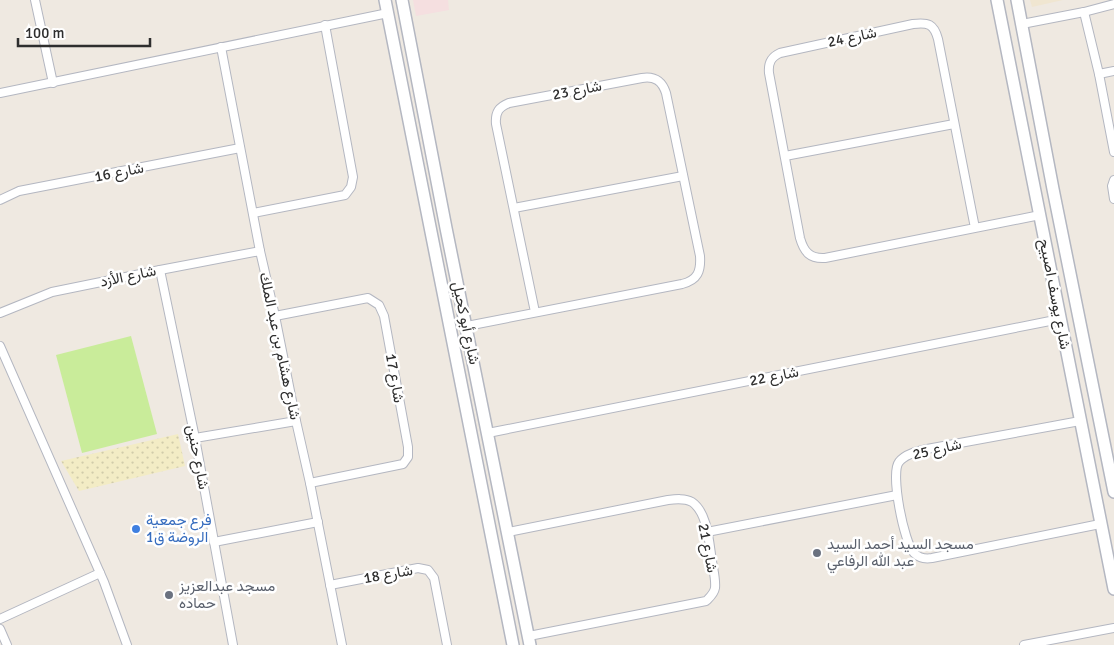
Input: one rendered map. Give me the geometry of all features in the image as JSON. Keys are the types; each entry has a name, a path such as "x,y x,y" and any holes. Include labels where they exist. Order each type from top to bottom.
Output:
{"street":[{"path":"35,0 53,83"},
{"name":"شارع أبو كحيل","path":"385,0 513,645"},
{"name":"شارع أبو كحيل","path":"402,0 446,228 530,640"},
{"name":"شارع يوسف اصبيح","path":"997,0 1034,194 1040,215 1114,589"},
{"name":"شارع يوسف اصبيح","path":"1017,0 1114,492"},
{"path":"1022,24 1114,4"},
{"path":"1084,12 1099,74 1114,152"},
{"path":"0,93 388,13"},
{"name":"شارع 24","path":"975,228 936,32 933,27 927,24 913,24 780,53 773,57 770,62 769,73 800,238 804,249 814,258 825,258 975,228 1040,215"},
{"path":"253,213 345,195 351,187 353,177 325,25"},
{"name":"شارع هشام بن عبد الملك","path":"221,47 260,251 310,483 342,645"},
{"path":"1099,74 1114,71"},
{"name":"شارع 23","path":"467,326 682,284 694,280 700,266 700,256 666,93 662,83 656,79 642,78 509,103 497,111 496,119 536,312"},
{"path":"785,156 954,124"},
{"name":"شارع 16","path":"0,200 19,191 240,148"},
{"path":"514,208 683,176"},
{"path":"1114,180 1112,186 1114,199"},
{"path":"426,208 433,211 442,205"},
{"path":"431,230 440,224 446,228"},
{"name":"شارع الأزد","path":"0,313 52,292 260,251"},
{"name":"شارع حنين","path":"160,270 233,645"},
{"name":"شارع 17","path":"275,316 368,298 379,304 384,316 408,447 408,457 403,464 310,483"},
{"name":"شارع 22","path":"488,433 1060,319"},
{"path":"0,346 100,573 128,645"},
{"path":"1071,371 1079,376 1087,372 1089,367"},
{"path":"1076,394 1078,391 1086,388 1094,391"},
{"path":"194,438 296,421"},
{"name":"شارع 25","path":"1080,422 912,453 897,465 895,475 897,496 908,544 914,552 924,558 932,558 1100,524"},
{"path":"481,485 489,490 493,489 498,482"},
{"path":"708,532 897,496"},
{"name":"شارع 21","path":"508,532 679,499 690,501 697,508 708,532 715,584 713,594 706,601 530,640"},
{"path":"485,507 488,503 494,501 502,504"},
{"path":"214,542 318,522"},
{"name":"شارع 18","path":"330,585 418,568 428,570 434,578 447,645"},
{"path":"0,619 100,573"},
{"path":"1024,645 1058,642 1114,628"},
{"path":"0,629 7,645"}],"shaded area":[{"path":"413,0 448,0 449,10 416,16"},
{"path":"1030,0 1063,0 1032,7"}],"sand":[{"path":"178,434 185,466 79,491 61,461"}],"green space":[{"path":"131,336 157,434 82,453 56,355"}],"place":[{"name":"فرع جمعية الروضة ق1","path":"136,529"},
{"name":"مسجد السيد أحمد السيد عبد الله الرفاعي","path":"817,553"},
{"name":"مسجد عبدالعزيز حماده","path":"169,595"}]}
